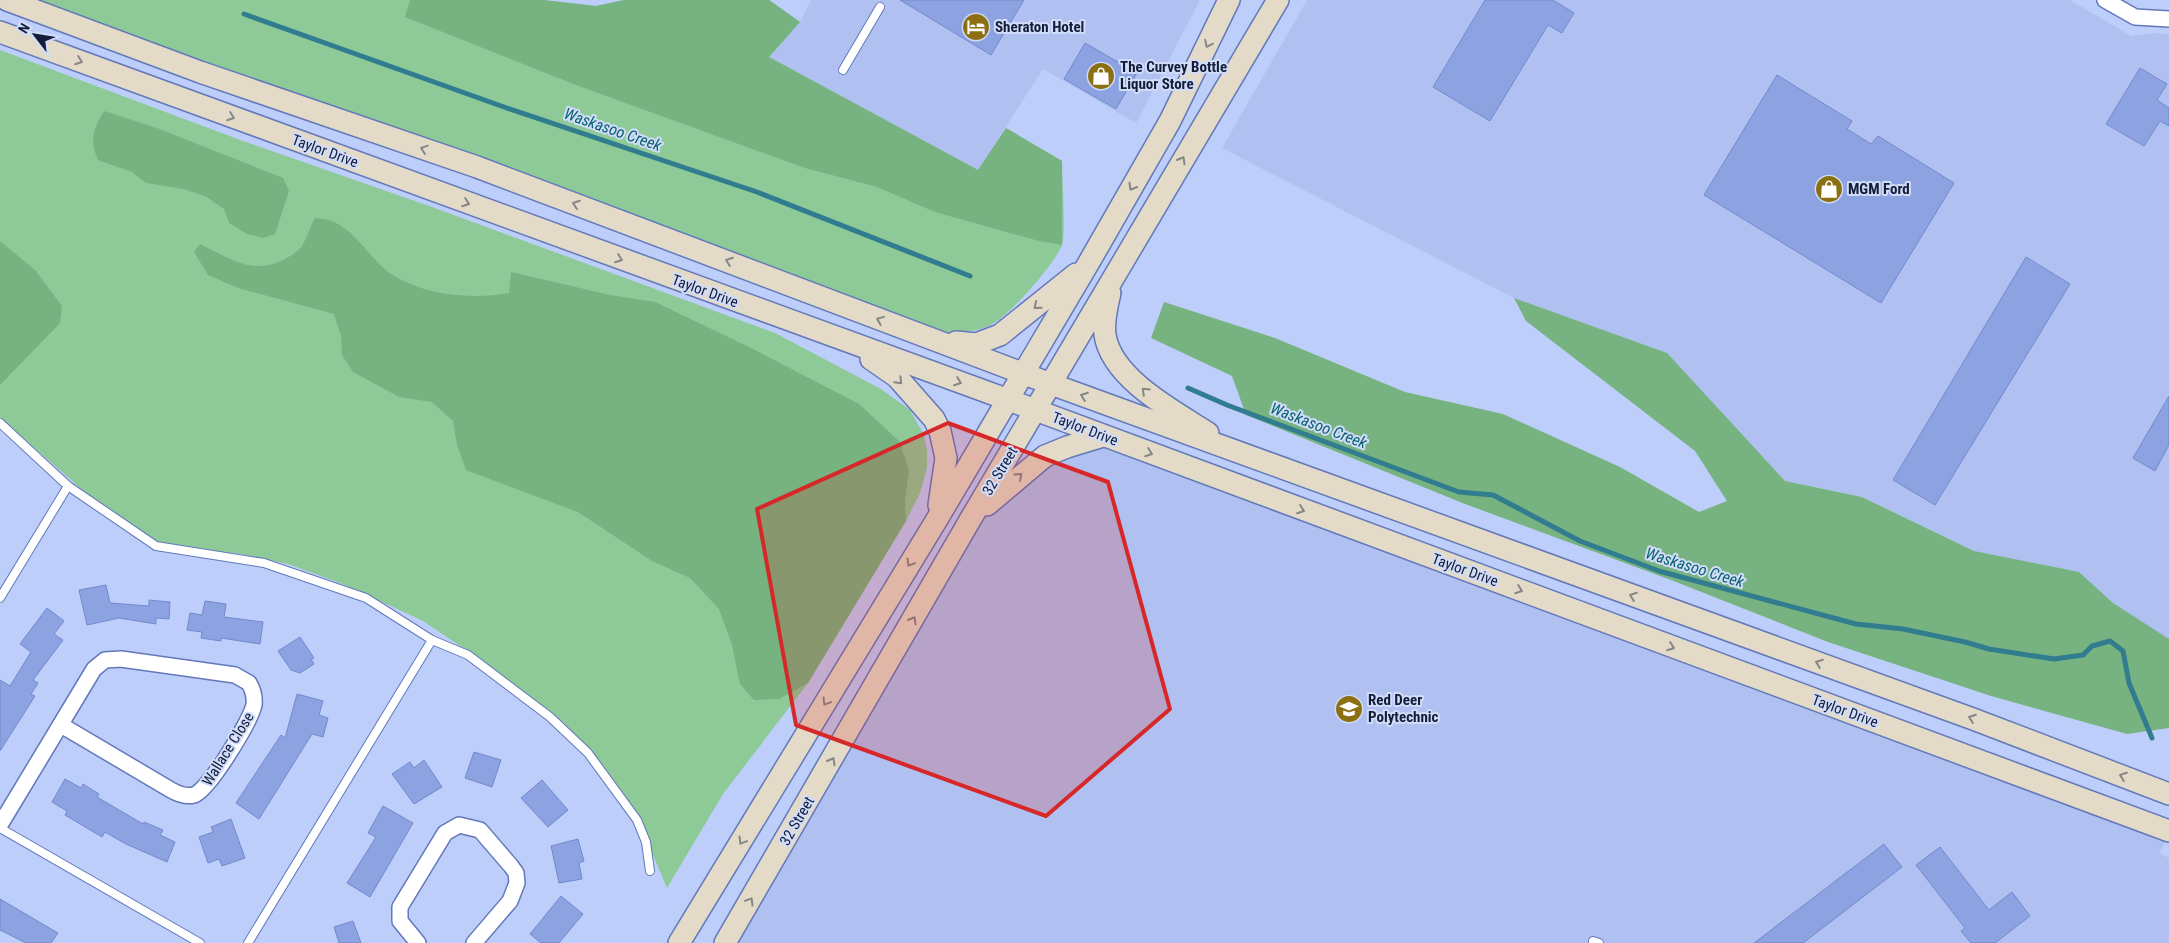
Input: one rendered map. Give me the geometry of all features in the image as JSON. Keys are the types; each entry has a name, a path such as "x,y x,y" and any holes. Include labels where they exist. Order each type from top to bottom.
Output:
{"main road":[{"name":"Taylor Drive","path":"7,0 200,72 477,167 784,281 925,338 1244,456 1973,719 2169,794"},
{"name":"32 Street","path":"679,943 936,521 1088,264 1170,121 1229,0"},
{"path":"1234,71 1268,0"},
{"name":"32 Street","path":"725,943 970,520 1234,71 1278,0"},
{"name":"Taylor Drive","path":"0,32 1035,410 2169,831"},
{"path":"925,338 976,344 988,342 1000,335 1088,264"},
{"path":"1114,278 1105,316 1105,335 1113,359 1149,395 1244,456"},
{"path":"846,342 897,377 934,419 945,445 946,458 942,496 936,521"},
{"path":"970,520 1035,462 1067,447 1103,436"}],"street":[{"path":"2105,0 2135,17 2169,19"},
{"name":"Wallace Close","path":"0,827 94,669 99,664 113,659 235,675 249,683 254,699 250,715 212,780 199,792 192,795 184,795 171,790 61,725"},
{"path":"418,943 400,921 400,908 403,899 445,833 459,825 474,827 486,835 512,866 517,878 516,889 510,900 474,943"}],"lane":[{"path":"843,70 880,8"},
{"path":"0,423 68,486 156,546 264,563 366,598 432,640 468,654 550,717 588,753 637,820 646,842 650,871"},
{"path":"0,598 68,486"},
{"path":"248,943 432,640"},
{"path":"0,827 200,943"}],"highlighted area":[{"path":"948,423 1108,482 1170,709 1046,816 796,725 757,509"}],"shaded area":[{"path":"811,0 1200,0 1136,123 1043,69 978,170 769,57 800,22"},
{"path":"1307,0 2070,0 2131,36 2153,33 2169,34 2169,645 1863,497 1785,481 1666,353 1514,298 1222,148"},
{"name":"Red Deer Polytechnic","path":"1103,436 2169,835 2159,853 2169,858 2169,943 722,943 970,520 1025,471"}],"green space":[{"path":"38,0 543,0 596,6 624,0 769,0 800,22 769,57 978,170 1006,128 1062,161 1064,218 1062,245 1050,265 1020,301 999,320 981,329 950,333 362,120"},
{"path":"410,0 543,0 596,6 624,0 769,0 800,22 769,57 978,170 1006,128 1062,161 1062,245 1039,241 935,212 877,187 805,168 576,85 405,17"},
{"path":"0,50 243,141 432,207 775,333 881,389 910,410 924,435 927,451 927,468 920,493 906,521 808,683 723,794 667,888 639,822 600,769 533,704 475,656 423,621 345,585 288,564 236,553 190,551 162,545 139,536 81,489 0,417"},
{"path":"104,111 157,128 283,178 289,191 275,234 263,238 247,234 229,223 224,209 205,196 183,189 146,183 132,172 98,160 93,140 95,129"},
{"path":"315,218 329,220 349,231 374,259 387,271 400,279 414,286 446,294 478,296 509,293 511,272 610,295 655,302 751,348 859,404 899,441 909,470 905,502 906,521 808,683 779,699 754,700 740,684 732,645 719,609 690,578 652,561 578,512 466,470 457,445 453,421 432,402 399,397 353,372 342,355 341,336 334,314 238,288 208,275 194,252 200,244 240,263 261,266 272,264 283,260 300,248"},
{"path":"0,241 35,270 62,306 60,323 0,385"},
{"path":"1514,298 1667,353 1785,481 1862,497 1974,551 2079,572 2113,603 2169,639 2169,728 2127,734 1991,696 1828,642 1671,580 1465,504 1246,415 1232,376 1151,338 1164,302 1275,338 1405,392 1503,414 1620,467 1699,512 1727,501 1695,451 1526,321"}],"building":[{"name":"Sheraton Hotel","path":"900,0 1024,0 991,55"},
{"path":"1485,0 1553,0 1574,13 1562,33 1548,25 1490,121 1433,87"},
{"name":"The Curvey Bottle Liquor Store","path":"1085,43 1137,73 1116,109 1064,79"},
{"path":"2140,68 2167,84 2157,100 2169,108 2169,126 2160,121 2144,146 2106,124"},
{"name":"MGM Ford","path":"1777,75 1852,121 1847,129 1871,144 1878,136 1954,183 1881,303 1704,195"},
{"path":"2026,257 2070,284 1935,505 1893,480"},
{"path":"2169,396 2169,445 2155,471 2133,458"},
{"path":"106,585 110,603 149,606 149,600 170,602 169,619 156,618 156,624 119,618 87,625 79,590"},
{"path":"205,601 226,604 224,617 263,622 260,644 221,638 221,641 201,638 202,632 187,630 190,613 202,615"},
{"path":"47,608 64,621 54,634 63,640 33,680 38,683 31,694 35,696 0,751 0,680 10,686 31,652 20,644"},
{"path":"300,637 314,658 311,659 314,664 300,673 291,670 278,651"},
{"path":"297,694 323,701 319,715 328,718 323,737 312,734 259,819 236,803 281,735 285,738"},
{"path":"474,752 501,760 492,787 465,778"},
{"path":"424,760 442,787 414,804 392,774 410,762 414,768"},
{"path":"65,779 81,788 83,784 99,794 97,797 143,824 144,822 163,830 160,835 175,842 167,862 126,844 105,832 102,837 65,815 67,811 52,802"},
{"path":"542,780 568,810 548,827 521,798"},
{"path":"383,806 413,823 370,897 347,883 376,837 368,833"},
{"path":"231,819 245,858 222,866 219,859 208,863 199,837 213,832 211,827"},
{"path":"578,839 584,861 579,863 582,879 559,883 551,846"},
{"path":"1884,844 1902,867 1803,943 1754,943"},
{"path":"1940,847 1989,910 2012,892 2030,916 1995,943 1971,943 1961,931 1965,928 1916,865"},
{"path":"561,896 583,914 559,943 541,943 530,934"},
{"path":"0,899 58,933 51,943 26,943 0,930"},
{"path":"353,921 361,943 339,943 334,927"}],"waterway":[{"name":"Waskasoo Creek","path":"244,14 504,107 757,192 970,276"},
{"name":"Waskasoo Creek","path":"1188,388 1227,405 1459,492 1493,495 1580,541 1659,571 1856,624 1903,629 1989,649 2054,659 2083,655 2092,646 2110,641 2123,651 2129,683 2152,738"}],"place":[{"name":"Sheraton Hotel","path":"976,27"},
{"name":"The Curvey Bottle Liquor Store","path":"1101,76"},
{"name":"MGM Ford","path":"1829,189"},
{"name":"Red Deer Polytechnic","path":"1349,709"}]}
